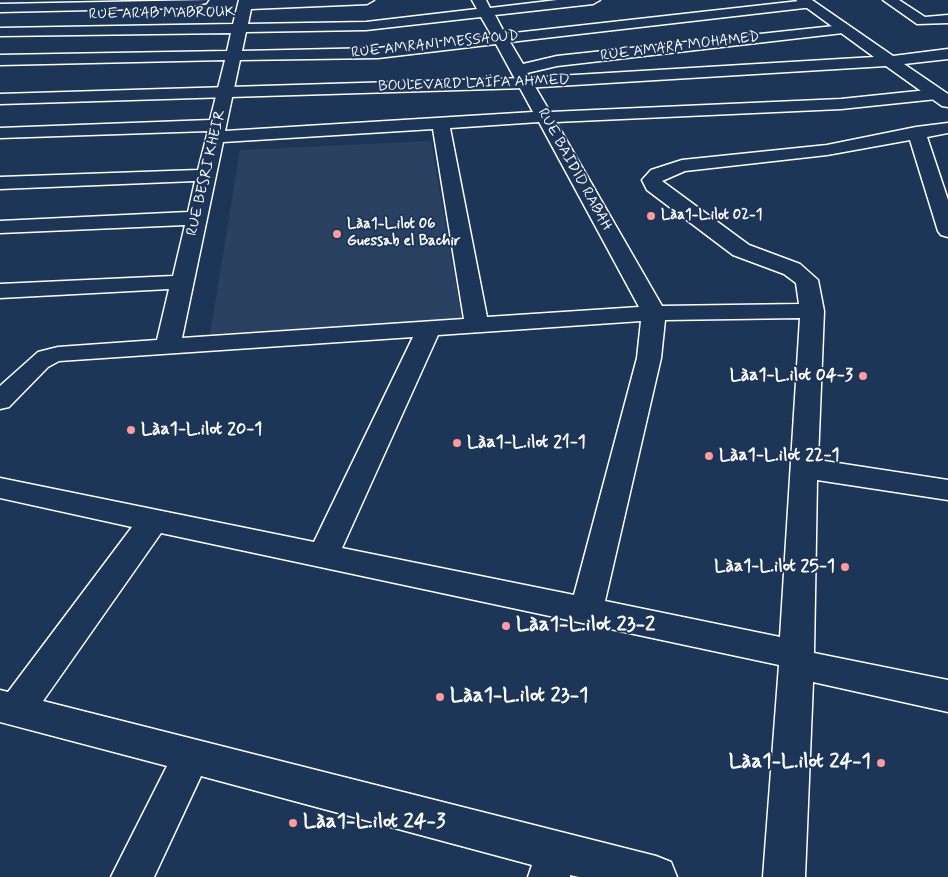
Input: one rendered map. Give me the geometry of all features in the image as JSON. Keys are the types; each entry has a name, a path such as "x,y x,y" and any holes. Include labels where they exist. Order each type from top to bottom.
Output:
{"street":[{"path":"127,6 143,0"},
{"path":"2,11 185,4 201,0"},
{"path":"245,2 367,0"},
{"name":"RUE ARAB MABROUK","path":"0,32 239,30 366,26 482,6 593,0"},
{"path":"890,0 922,21 948,19"},
{"name":"RUE BESRI KHEIR","path":"168,345 245,2"},
{"path":"806,2 942,98"},
{"name":"RUE AMRANI MESSAOUD","path":"4,65 233,56 378,53 806,2"},
{"name":"RUE BAIDID RABAH","path":"482,6 654,313"},
{"name":"RUE AMARA MOHAMED","path":"522,76 557,61 843,29"},
{"name":"BOULEVARD LAÏFA AHMED","path":"0,99 225,92 522,76 889,61 948,54"},
{"path":"0,133 216,131 441,125 544,117 942,98"},
{"path":"441,125 477,325"},
{"path":"784,877 797,660 803,468 812,311 807,280 792,269 742,250 654,186 652,180 658,174 682,166 827,150 916,132 948,128"},
{"path":"916,132 948,231"},
{"path":"0,183 206,175"},
{"path":"0,227 197,218"},
{"path":"0,291 182,282"},
{"path":"0,401 47,356 168,345 654,313 812,311"},
{"path":"586,610 649,358 654,313"},
{"path":"323,555 429,329"},
{"path":"803,468 948,490"},
{"path":"0,488 586,610 948,696"},
{"path":"154,520 8,708 192,755 553,864 656,877"},
{"path":"132,877 192,755"}],"shaded area":[{"name":"Làa1-L.ilot 06 Guessab el Bachir","path":"431,141 462,319 210,334 240,150"}],"place":[{"name":"Làa1-L.ilot 02-1","path":"651,216"},
{"name":"Làa1-L.ilot 06 Guessab el Bachir","path":"337,234"},
{"name":"Làa1-L.ilot 04-3","path":"863,376"},
{"name":"Làa1-L.ilot 20-1","path":"131,430"},
{"name":"Làa1-L.ilot 21-1","path":"457,443"},
{"name":"Làa1-L.ilot 22-1","path":"709,456"},
{"name":"Làa1-L.ilot 25-1","path":"845,567"},
{"name":"Làa1-L.ilot 23-2","path":"506,626"},
{"name":"Làa1-L.ilot 23-1","path":"440,697"},
{"name":"Làa1-L.ilot 24-1","path":"881,763"},
{"name":"Làa1-L.ilot 24-3","path":"293,823"}]}
